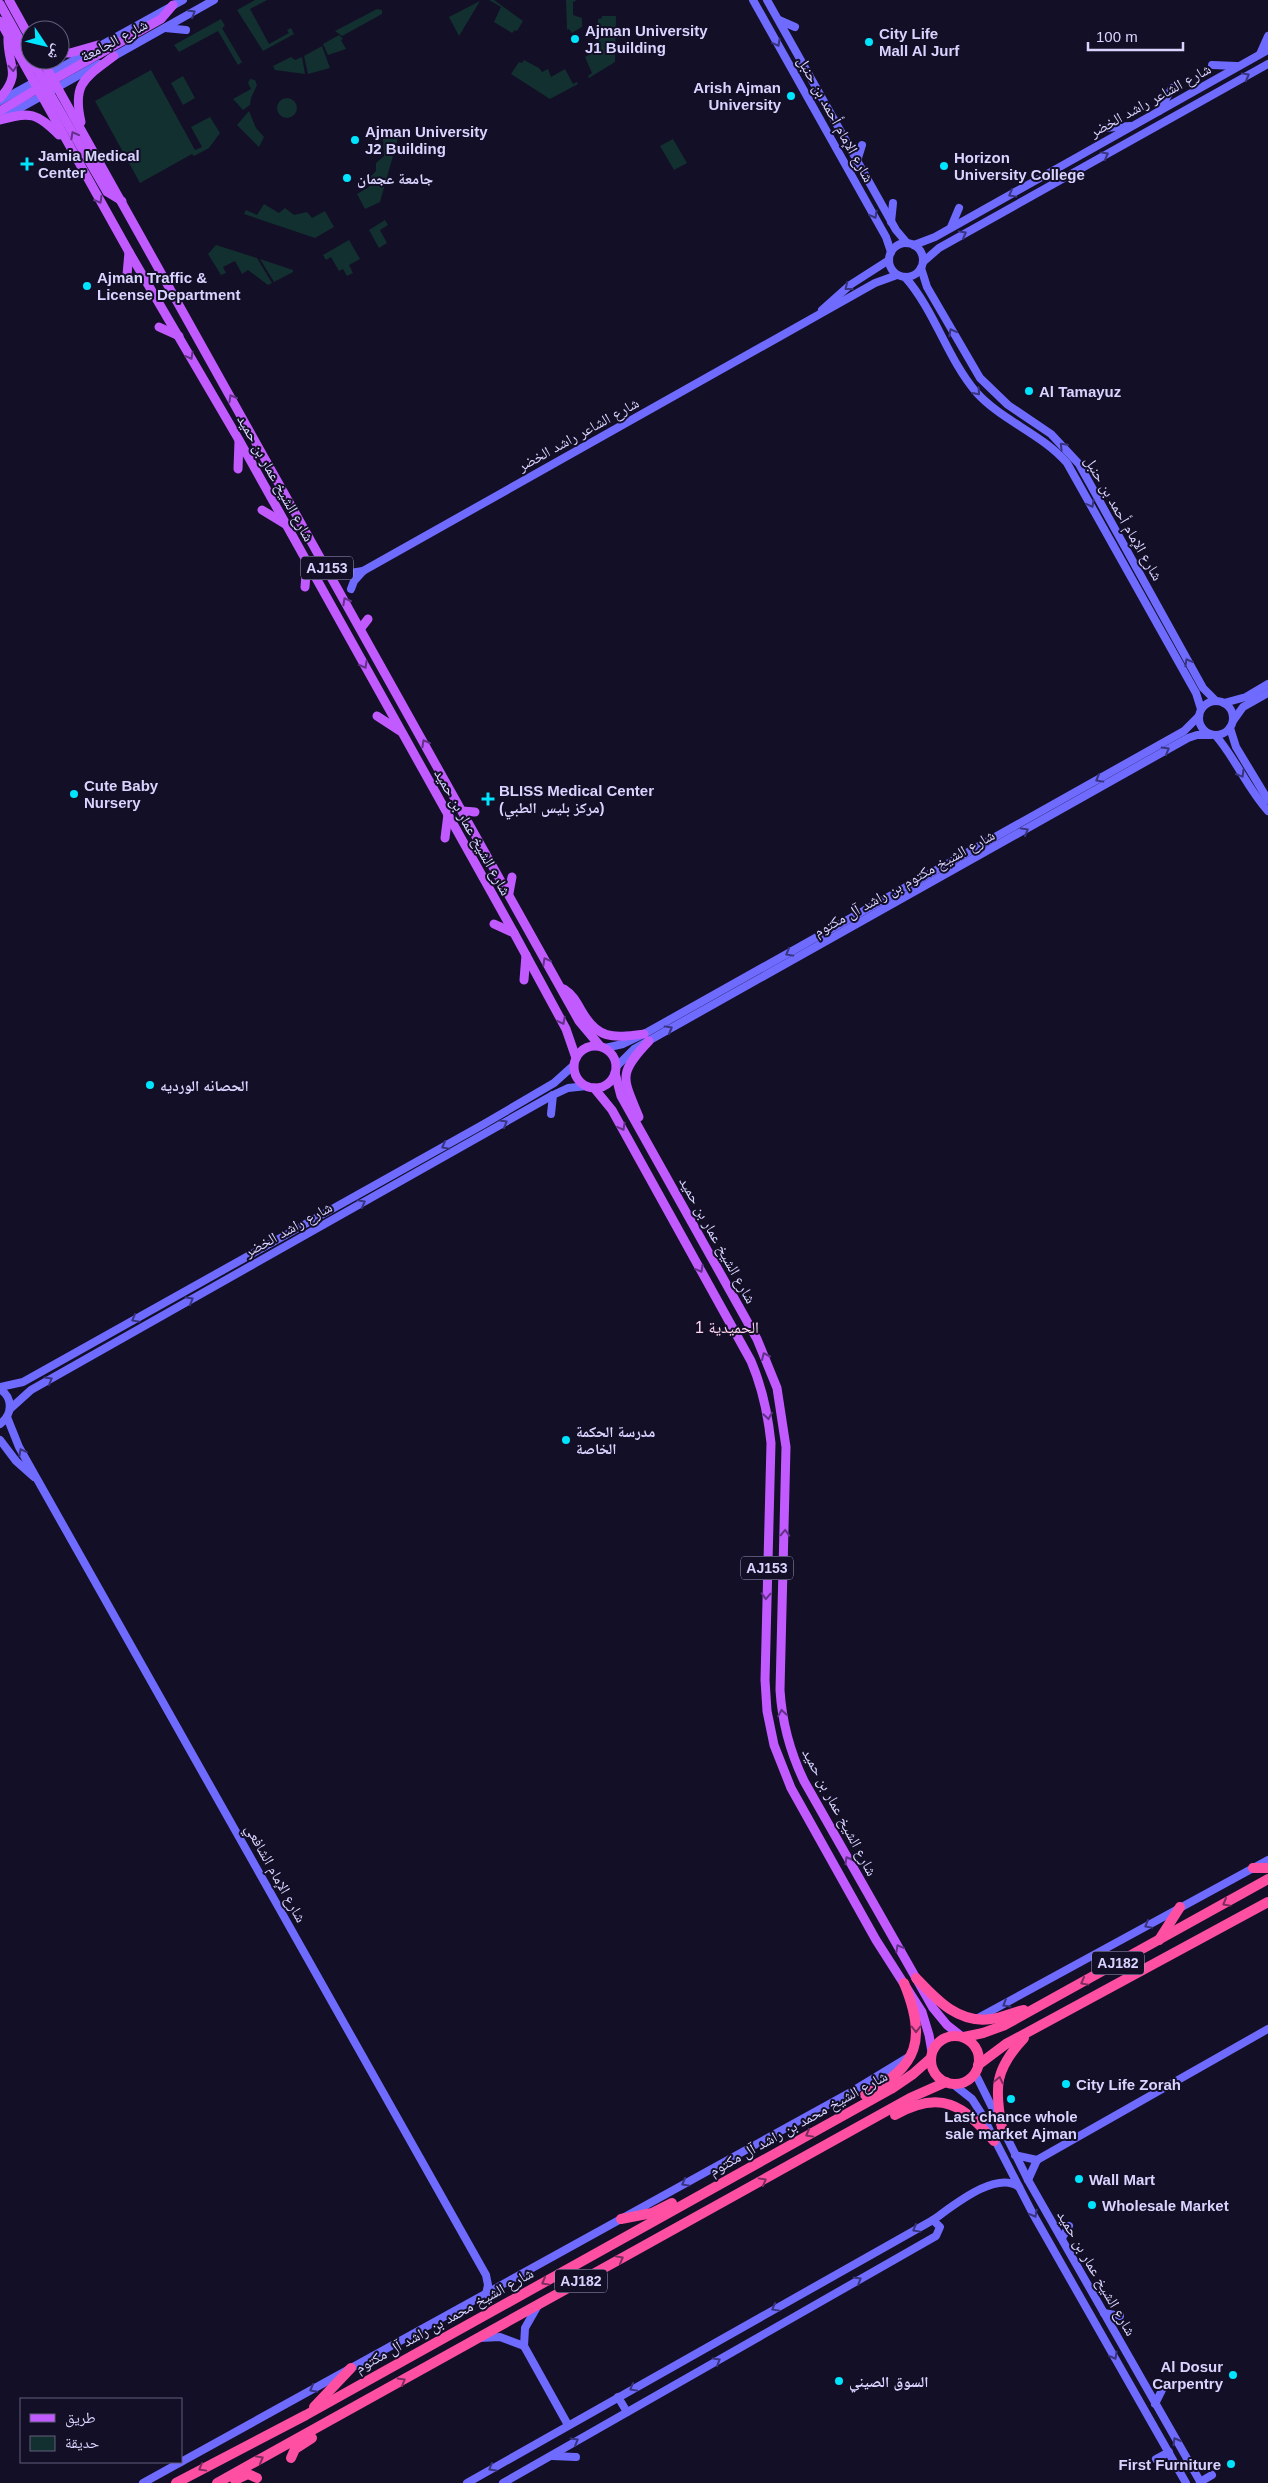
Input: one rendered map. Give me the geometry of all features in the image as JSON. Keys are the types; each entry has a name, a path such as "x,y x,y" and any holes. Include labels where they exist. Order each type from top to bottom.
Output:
{"highway":[{"path":"1253,1868 1268,1868"},
{"name":"AJ182","path":"962,2037 994,2030 1035,2009 1268,1879"},
{"name":"AJ182","path":"976,2069 998,2049 1268,1902"},
{"path":"1158,1942 1180,1907"},
{"path":"916,1978 949,2010 974,2019 990,2020 1035,2009"},
{"path":"851,2110 860,2098 892,2080 910,2056 916,2042 916,2019 904,1983"},
{"path":"1002,2128 996,2095 999,2076 1006,2059 1032,2030"},
{"path":"962,2037 976,2048 976,2069 965,2081 950,2083 934,2073 931,2055 943,2038 962,2037"},
{"name":"شارع الشيخ محمد بن راشد آل مكتوم","path":"176,2483 306,2415 899,2085 931,2055"},
{"name":"AJ182","path":"217,2483 920,2093 950,2083"},
{"path":"864,2125 880,2123 917,2104 936,2101 962,2109 994,2140"},
{"path":"621,2218 652,2213 683,2199 694,2198"},
{"path":"306,2415 351,2368"},
{"path":"291,2458 295,2449 322,2431 329,2421"},
{"path":"230,2483 246,2475 258,2478"}],"main road":[{"path":"9,0 20,20"},
{"path":"0,4 20,41"},
{"path":"0,111 161,19 173,6"},
{"name":"شارع الشيخ عمار بن حميد","path":"0,21 8,35 83,132 583,1028 603,1047"},
{"path":"0,99 11,84 14,72 8,35"},
{"path":"70,53 98,45"},
{"path":"83,132 77,103 78,91 86,78 114,56"},
{"path":"37,70 107,192 122,201"},
{"name":"شارع الشيخ عمار بن حميد","path":"44,70 46,85 67,143 239,440 514,933 566,1029 575,1061"},
{"path":"0,120 21,114 34,115 46,122 67,143"},
{"path":"127,275 129,252"},
{"path":"159,327 179,336"},
{"path":"238,469 239,440"},
{"path":"262,510 285,524"},
{"path":"305,587 307,562"},
{"path":"361,628 368,619"},
{"path":"378,716 403,733"},
{"path":"462,811 476,812"},
{"path":"445,838 448,814"},
{"path":"509,893 512,878"},
{"path":"494,924 514,933"},
{"path":"524,980 526,955"},
{"path":"560,987 573,996 590,1023 601,1033 614,1037 646,1037"},
{"path":"644,1134 625,1080 631,1061 646,1037"},
{"path":"603,1047 613,1056 616,1070 607,1084 590,1087 577,1078 575,1061 586,1048 603,1047"},
{"name":"شارع الشيخ عمار بن حميد","path":"616,1070 621,1096 644,1134 757,1339 772,1372 781,1404 786,1447 780,1676 786,1730 804,1781 938,2014 962,2037"},
{"name":"شارع الشيخ عمار بن حميد","path":"590,1087 604,1098 616,1118 751,1361 761,1387 768,1415 771,1443 765,1680 771,1734 791,1788 876,1940 925,2019 931,2055"}],"street":[{"name":"شارع الجامعة","path":"0,120 98,45 183,0"},
{"name":"شارع الجامعة","path":"0,99 46,85 114,56 214,0"},
{"name":"شارع الإمام أحمد بن حنبل","path":"753,0 886,237 891,252"},
{"name":"شارع الإمام أحمد بن حنبل","path":"767,0 891,222 910,244"},
{"path":"778,20 795,27"},
{"path":"165,28 186,30"},
{"path":"1260,54 1268,36"},
{"name":"شارع الشاعر راشد الخضر","path":"910,244 930,240 1268,50"},
{"name":"شارع الشاعر راشد الخضر","path":"922,265 939,248 1268,64"},
{"path":"1212,65 1239,66"},
{"path":"1159,111 1172,88"},
{"path":"1104,128 1132,126"},
{"path":"857,161 862,145"},
{"path":"891,222 893,203"},
{"path":"951,227 959,208"},
{"path":"910,244 920,250 922,265 912,277 901,276 891,269 889,260 891,252 898,245 910,244"},
{"name":"شارع الشاعر راشد الخضر","path":"807,322 850,285 889,260"},
{"name":"شارع الإمام أحمد بن حنبل","path":"922,265 927,287 980,378 1008,406 1051,434 1079,464 1203,688 1220,702"},
{"name":"شارع الإمام أحمد بن حنبل","path":"901,276 916,290 962,372 978,393 1002,414 1049,444 1067,463 1187,677 1200,712"},
{"name":"شارع الشاعر راشد الخضر","path":"340,571 350,573 362,571 876,283 901,276"},
{"path":"351,590 354,581 362,571"},
{"path":"1268,684 1241,700 1208,703 1200,712 1201,728 1213,736 1228,752 1251,790 1268,811"},
{"path":"1213,736 1224,734 1243,707 1268,693"},
{"path":"1220,702 1230,709 1231,725 1236,747 1268,800"},
{"name":"شارع الشيخ مكتوم بن راشد آل مكتوم","path":"616,1070 629,1052 646,1037 1184,731 1200,712"},
{"name":"شارع الشيخ مكتوم بن راشد آل مكتوم","path":"603,1047 646,1037 1188,738 1196,735 1213,736"},
{"name":"شارع راشد الخضر","path":"0,1388 23,1382 466,1134 554,1083 575,1061"},
{"name":"شارع راشد الخضر","path":"10,1409 31,1390 553,1095 568,1088 590,1087"},
{"path":"551,1114 553,1095"},
{"path":"0,1388 8,1398 10,1409 7,1417 0,1424"},
{"name":"شارع الإمام الشافعي","path":"7,1417 16,1440 40,1485 486,2275 488,2284 486,2294"},
{"name":"شارع الإمام الشافعي","path":"0,1440 16,1461 40,1485"},
{"path":"974,2019 997,2009 1268,1860"},
{"path":"1028,2180 1037,2160 1268,2029"},
{"path":"182,2461 862,2085 910,2056"},
{"name":"شارع الشيخ عمار بن حميد","path":"976,2069 1028,2180 1200,2483"},
{"name":"شارع الشيخ عمار بن حميد","path":"950,2083 972,2099 1005,2163 1186,2483"},
{"path":"1015,2155 1037,2160"},
{"path":"996,2182 1005,2163"},
{"path":"467,2483 618,2396 933,2220 973,2194 996,2182 1008,2182 1019,2187"},
{"path":"503,2483 936,2236 940,2227 933,2220"},
{"path":"1062,2238 1069,2226"},
{"path":"486,2275 503,2284"},
{"path":"539,2304 525,2328 524,2346 568,2425"},
{"path":"1104,2313 1120,2316"},
{"path":"474,2340 500,2337 524,2346"},
{"path":"1156,2404 1162,2390"},
{"path":"618,2396 627,2412"},
{"path":"1156,2459 1169,2452"},
{"path":"550,2456 576,2456"},
{"path":"143,2483 179,2463"},
{"path":"1200,2483 1212,2475"}],"green space":[{"path":"255,0 267,0 250,9 269,44 289,33 287,30 291,28 294,34 263,51 237,10"},
{"path":"489,0 494,0 523,21 517,31 515,30 512,33 494,22 501,7"},
{"path":"566,0 577,0 573,2 573,15 582,18 582,27 572,33 569,29 567,30"},
{"path":"480,1 459,36 449,17"},
{"path":"377,9 382,10 382,14 342,36 335,31"},
{"path":"602,16 616,16 615,62 589,78 588,76 592,73 585,57 598,50 595,42 598,39 596,28 598,27 598,19 602,18"},
{"path":"221,19 225,26 222,28 242,62 238,65 218,31 179,52 174,45"},
{"path":"339,35 343,39 341,40 346,49 328,55 323,44"},
{"path":"322,46 330,68 308,74 304,56"},
{"path":"291,57 295,60 302,57 305,74 275,70 273,66"},
{"path":"524,60 539,68 542,72 548,69 551,77 565,69 573,84 577,82 578,84 550,99 511,74 519,62 522,63"},
{"path":"151,70 195,150 202,147 191,127 210,117 220,133 209,148 194,156 192,154 140,183 95,101"},
{"path":"183,76 195,98 183,105 171,83"},
{"path":"250,79 255,80 257,85 250,105 243,110 233,99 251,89 248,83"},
{"path":"287,98 294,101 297,108 294,115 287,118 280,115 277,108 280,101"},
{"path":"249,111 256,128 264,137 259,147 237,125"},
{"path":"396,130 400,131 380,202 365,209 357,194 369,187 369,178 376,171 376,163 384,156 383,139 395,139"},
{"path":"673,139 687,163 674,170 660,146"},
{"path":"264,204 279,213 285,208 294,215 307,212 312,218 325,211 334,227 315,238 244,214 246,210 257,215"},
{"path":"385,220 388,225 380,230 387,243 379,248 369,230"},
{"path":"349,240 360,259 349,265 353,273 347,276 343,269 339,271 331,257 326,260 323,255"},
{"path":"216,245 257,258 272,283 268,285 248,270 242,274 235,261 223,267 226,273 221,275 208,254"},
{"path":"260,259 293,270 293,272 274,282"}],"place":[{"name":"Ajman University J1 Building","path":"575,39"},
{"name":"City Life Mall Al Jurf","path":"869,42"},
{"name":"Arish Ajman University","path":"791,96"},
{"name":"Ajman University J2 Building","path":"355,140"},
{"name":"Jamia Medical Center","path":"27,164"},
{"name":"Horizon University College","path":"944,166"},
{"name":"جامعة عجمان","path":"347,178"},
{"name":"Ajman Traffic & License Department","path":"87,286"},
{"name":"Al Tamayuz","path":"1029,391"},
{"name":"Cute Baby Nursery","path":"74,794"},
{"name":"BLISS Medical Center (مركز بليس الطبي)","path":"488,799"},
{"name":"الحصانه الورديه","path":"150,1085"},
{"name":"مدرسة الحكمة الخاصة","path":"566,1440"},
{"name":"City Life Zorah","path":"1066,2084"},
{"name":"Last chance whole sale market Ajman","path":"1011,2099"},
{"name":"Wall Mart","path":"1079,2179"},
{"name":"Wholesale Market","path":"1092,2205"},
{"name":"Al Dosur Carpentry","path":"1233,2375"},
{"name":"السوق الصيني","path":"839,2381"},
{"name":"First Furniture","path":"1231,2464"}],"district":[{"name":"الحميدية 1","path":"727,1327"}]}
